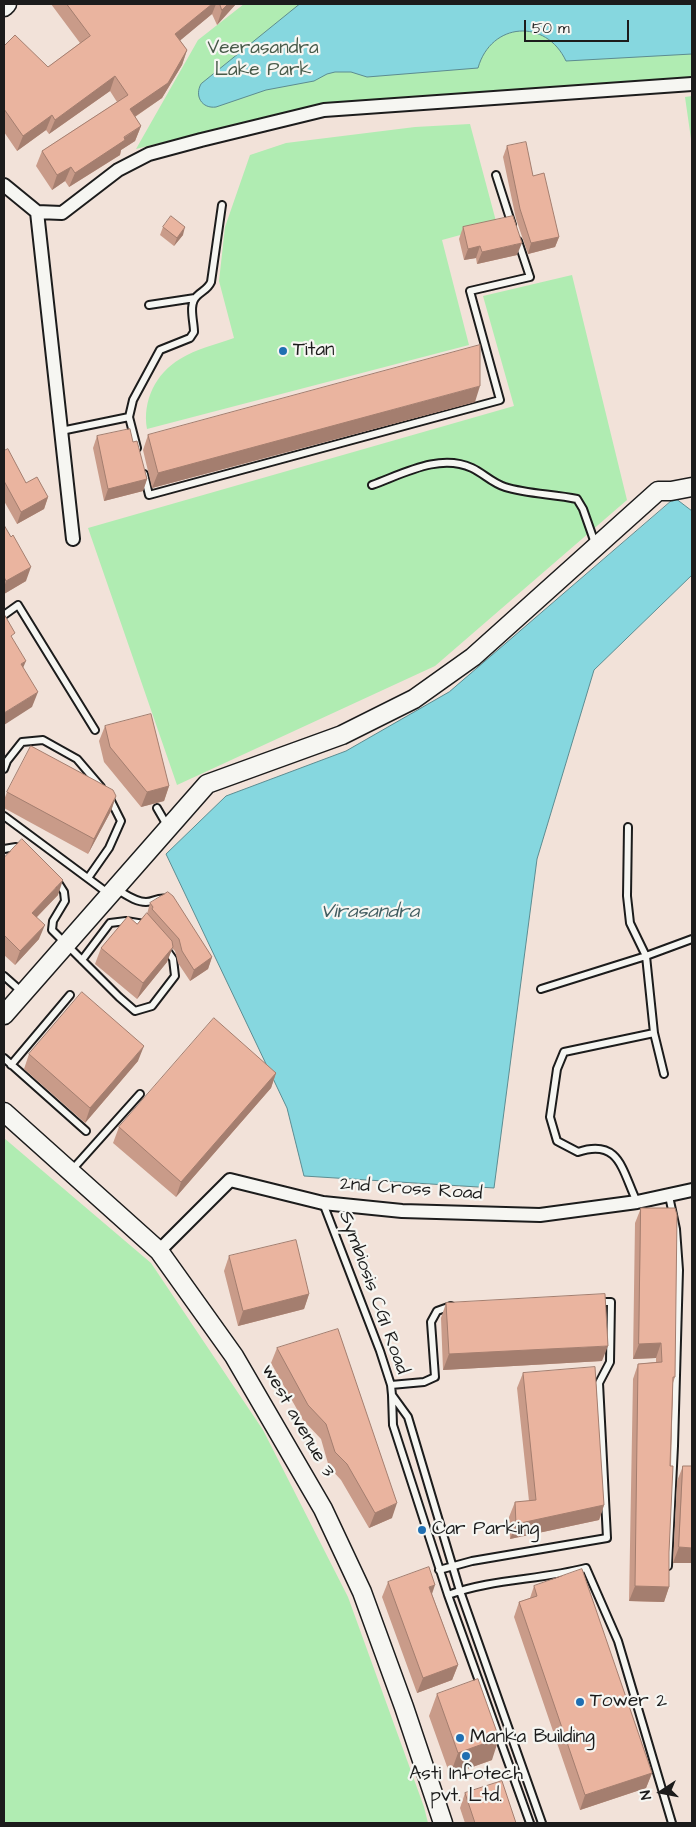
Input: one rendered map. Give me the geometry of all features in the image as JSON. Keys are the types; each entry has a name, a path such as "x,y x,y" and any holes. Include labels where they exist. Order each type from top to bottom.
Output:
{"street":[{"path":"4,7 7,4"},
{"path":"4,185 37,212 62,213 118,170 149,154 324,110 692,84"},
{"path":"37,212 73,539"},
{"path":"4,1015 208,784 342,735 414,699 473,657 658,491 671,491 692,487"},
{"name":"west avenue 3","path":"4,1112 159,1251 234,1356 323,1509 362,1592 404,1707 442,1823"},
{"name":"2nd Cross Road","path":"159,1251 230,1180 323,1203 402,1210 540,1215 637,1202 692,1190"}],"lane":[{"path":"142,466 149,495 500,400 470,291 530,278 496,175"},
{"path":"139,456 129,418 133,400 160,350 190,338 194,332 192,303 195,298 209,287 211,282 222,205"},
{"path":"149,305 195,298"},
{"path":"60,431 129,418"},
{"path":"372,485 435,462 456,463 472,468 490,481 505,487 577,499 583,508 596,546"},
{"path":"4,615 18,605 95,730"},
{"path":"4,769 6,761 22,742 43,740 78,759 112,800 121,821 109,848 88,878"},
{"path":"157,808 169,828"},
{"path":"4,816 88,878 113,892 137,901 148,902 159,898 168,899 174,906"},
{"path":"628,827 627,896 630,923 646,956 654,1033 664,1074"},
{"path":"4,849 16,847 29,855"},
{"path":"52,876 64,892 65,901 53,921 52,930 119,997 136,1011 152,1006 174,976 171,954 160,942"},
{"path":"82,960 110,923 126,921 144,924 150,930"},
{"path":"541,989 646,956 692,939"},
{"path":"4,976 23,993"},
{"path":"11,1065 70,995"},
{"path":"637,1202 616,1156 606,1149 590,1148 578,1152 557,1141 550,1116 557,1069 564,1052 654,1033"},
{"path":"4,1058 86,1131"},
{"path":"70,1172 140,1094"},
{"path":"668,1567 674,1446 679,1270 676,1229 669,1196"},
{"name":"Symbiosis CGI Road","path":"323,1203 391,1385 393,1425 439,1570 530,1823"},
{"path":"439,1570 452,1565 607,1538 600,1384 610,1362 611,1302 592,1302"},
{"path":"391,1385 424,1382 435,1377 431,1322 436,1311 448,1306 457,1306"},
{"name":"Symbiosis CGI Road","path":"392,1395 408,1416 460,1590 542,1823"},
{"path":"448,1595 460,1590 586,1568 618,1641 671,1823"}],"green space":[{"name":"Veerasandra Lake Park","path":"244,4 692,4 692,77 404,97 323,105 268,116 136,149 198,40"},
{"path":"692,96 692,146 685,97"},
{"path":"470,124 497,225 442,240 469,345 147,429 146,419 149,398 164,372 186,355 234,338 219,281 225,227 250,155 286,143 415,127"},
{"path":"572,275 627,500 435,666 177,785 88,528 514,406 483,296"},
{"path":"4,1138 151,1263 263,1430 348,1597 424,1807 428,1823 4,1823"}],"water":[{"path":"300,4 692,4 692,54 566,61 557,47 546,37 533,32 519,31 506,34 494,41 485,53 478,68 367,77 351,72 335,72 314,81 266,90 216,107 203,104 198,93 201,84"},
{"name":"Virasandra","path":"675,498 692,511 692,575 594,670 537,859 494,1188 304,1176 287,1108 166,854 226,796 346,751 449,692"}],"building":[{"path":"67,4 212,4 175,34 187,50 168,83 130,109 141,126 124,137 125,140 75,173 71,167 57,175 42,151 128,95 115,76 55,120 52,115 23,136 4,109 4,46 15,35 48,67 90,36"},
{"path":"220,4 228,4 222,10"},
{"path":"526,142 533,176 544,173 559,237 531,243 520,209 507,146"},
{"path":"171,216 185,227 177,238 163,227"},
{"path":"513,216 522,243 482,252 480,246 468,249 463,227"},
{"name":"Titan","path":"480,345 480,386 158,473 148,435"},
{"path":"130,429 133,442 137,441 147,479 108,489 97,436"},
{"path":"8,449 26,483 37,477 48,497 21,512 4,481 4,451"},
{"path":"4,525 11,537 13,535 31,567 6,581 4,577"},
{"path":"4,614 15,633 11,636 26,661 21,664 38,692 4,713"},
{"path":"151,714 169,786 147,792 110,747 105,726"},
{"path":"31,746 113,790 116,796 94,839 7,792"},
{"path":"22,839 63,880 32,913 45,925 20,951 4,935 4,858"},
{"path":"168,892 173,896 212,957 194,970 182,951 179,939 152,909 153,907 150,903"},
{"path":"147,913 172,941 173,947 143,983 101,948 128,916 137,924"},
{"path":"82,992 144,1046 90,1108 29,1054"},
{"path":"214,1018 276,1073 181,1182 119,1127"},
{"path":"641,1208 675,1208 677,1215 675,1377 673,1377 670,1466 673,1466 669,1587 635,1586 638,1364 662,1362 661,1343 639,1344"},
{"path":"296,1240 309,1294 243,1311 229,1256"},
{"path":"605,1294 608,1346 449,1354 446,1303"},
{"path":"338,1329 397,1503 375,1513 347,1464 335,1452 326,1424 308,1405 277,1348"},
{"path":"595,1367 604,1505 516,1524 515,1502 536,1500 523,1373"},
{"path":"683,1466 692,1466 692,1548 679,1547"},
{"path":"429,1567 435,1585 429,1587 458,1665 423,1678 388,1582"},
{"name":"Tower 2","path":"582,1569 652,1773 585,1795 519,1602 537,1596 534,1586"},
{"path":"478,1679 499,1738 458,1753 437,1694"},
{"path":"502,1781 516,1823 475,1823 465,1793"}],"place":[{"name":"Titan","path":"283,351"},
{"name":"Car Parking","path":"422,1530"},
{"name":"Tower 2","path":"580,1702"},
{"name":"Manka Building","path":"460,1738"},
{"name":"Asti Infotech pvt. Ltd.","path":"466,1756"}]}
